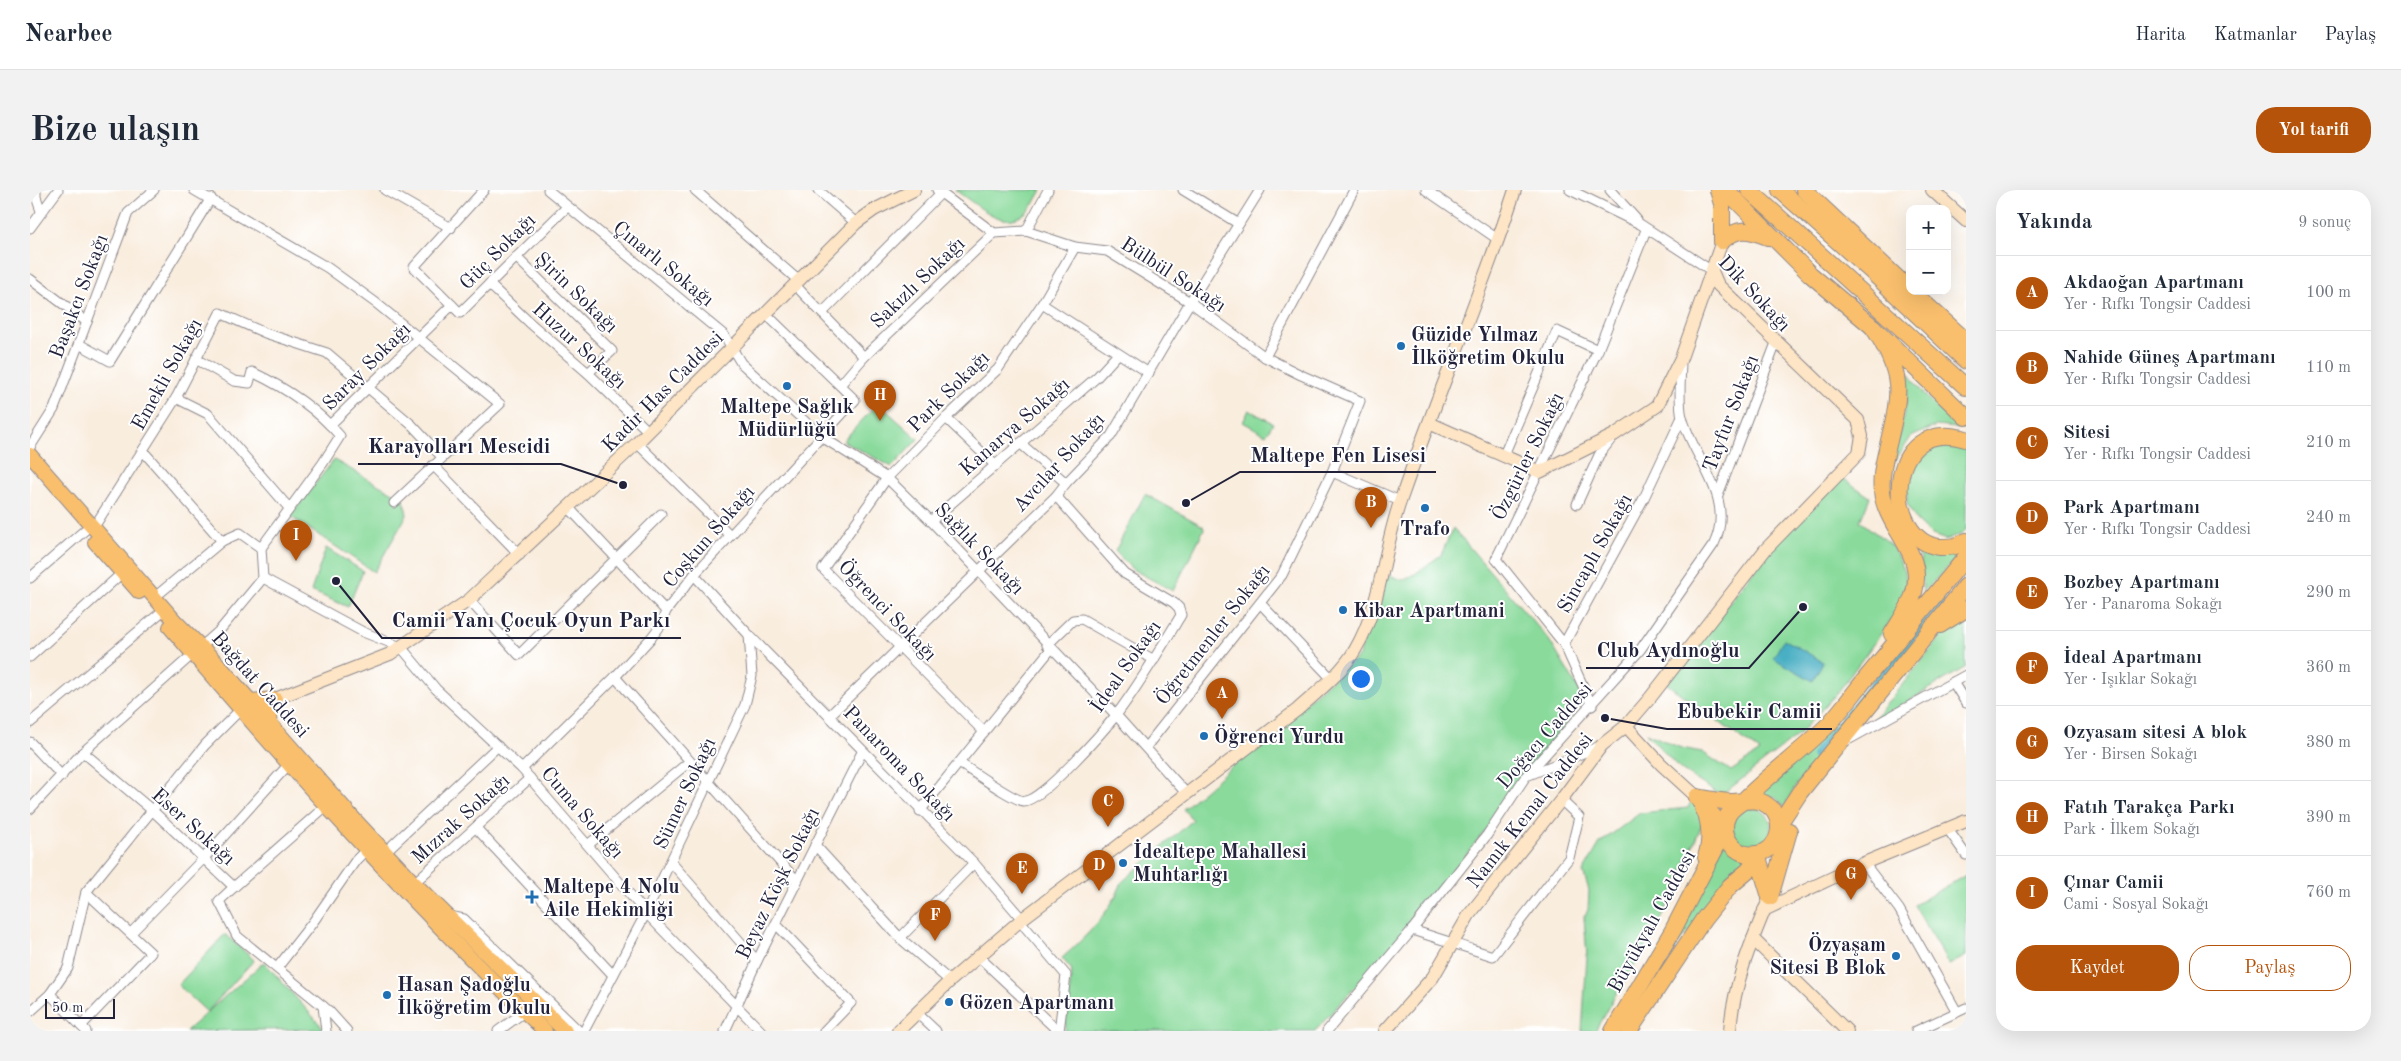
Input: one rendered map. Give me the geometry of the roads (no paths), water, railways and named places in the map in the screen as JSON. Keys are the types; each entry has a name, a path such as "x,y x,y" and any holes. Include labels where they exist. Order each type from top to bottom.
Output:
{"highway":[{"path":"1718,190 1722,204 1722,240"},
{"path":"1726,190 1775,240 1845,305 1872,327 1966,417"},
{"path":"1749,190 1966,387"},
{"path":"1780,190 1870,270 1966,361"},
{"path":"1807,192 1906,287"},
{"path":"1722,240 1728,235 1748,229 1775,240"},
{"path":"1864,247 1885,258 1906,273"},
{"path":"1914,295 1966,341"},
{"path":"1932,295 1966,327"},
{"path":"1865,679 1912,602 1916,577 1912,558 1891,521 1881,489 1899,392 1889,352 1872,327"},
{"path":"1966,439 1938,435 1920,442 1906,459 1900,485 1906,516 1918,538 1929,544 1945,547 1953,547 1966,541"},
{"name":"Büyükyalı Caddesi","path":"1613,1031 1652,968 1698,882 1725,830 1727,816 1736,805 1786,764 1827,725 1966,557"},
{"path":"1767,903 1800,792 1966,586"},
{"path":"1928,634 1948,619 1966,609"},
{"name":"Büyükyalı Caddesi","path":"1629,1031 1703,920 1730,886 1749,870 1757,854 1769,849 1774,844 1780,824 1800,792"},
{"path":"1697,797 1742,802 1750,800 1766,804 1777,816 1780,824"},
{"path":"1697,797 1725,830 1727,838 1736,849 1742,853 1757,854 1767,903"},
{"path":"1697,797 1706,814 1710,847 1698,882"}],"main road":[{"name":"Bağdat Caddesi","path":"30,454 122,573 159,614 197,650"},
{"name":"Bağdat Caddesi","path":"30,469 155,598 245,705 326,806 366,850 565,1031"},
{"path":"245,705 275,699"},
{"path":"269,723 270,710 275,699"},
{"name":"Bağdat Caddesi","path":"245,705 269,723 414,884 447,915 462,939 524,1012 544,1031"}],"street":[{"path":"36,190 36,197 41,211"},
{"path":"30,228 58,190"},
{"name":"Başakcı Sokağı","path":"30,447 54,409 128,213 154,190"},
{"path":"194,190 211,198 328,268 376,303 500,404 394,503"},
{"path":"384,190 451,228"},
{"path":"452,305 414,267 484,190"},
{"name":"Çınarlı Sokağı","path":"548,190 724,335 731,348"},
{"name":"Sakızlı Sokağı","path":"695,190 797,283 864,358"},
{"path":"818,190 856,223"},
{"name":"Kadir Has Caddesi","path":"275,699 390,654 469,600 520,555 637,443 856,223 874,210 914,190"},
{"path":"1026,231 1048,190"},
{"path":"1184,190 1239,224"},
{"name":"Avcılar Sokağı","path":"829,716 1056,496 1111,436 1190,302 1260,190"},
{"path":"1265,357 1354,190"},
{"path":"1426,190 1498,240"},
{"path":"898,1031 950,981 1021,920 1297,710 1332,679 1354,651 1373,613 1400,501 1515,190"},
{"name":"Dik Sokağı","path":"1570,190 1643,227 1712,270 1718,286 1858,420 1862,436"},
{"path":"1610,190 1643,227"},
{"path":"1932,190 1961,217"},
{"path":"822,313 939,192 994,232"},
{"path":"79,344 110,361 211,198"},
{"name":"Güç Sokağı","path":"452,305 460,313 567,206"},
{"name":"Özgürler Sokağı","path":"1564,644 1496,559 1598,350 1643,227"},
{"name":"Bülbül Sokağı","path":"994,232 1026,231 1075,246 1107,251 1190,302 1265,357 1301,376 1360,401"},
{"name":"Sakızlı Sokağı","path":"841,384 864,358 994,232"},
{"path":"1429,423 1540,472 1614,435 1657,406 1681,358 1722,240"},
{"name":"Park Sokağı","path":"887,478 998,369 1042,304 1075,246"},
{"name":"Şirin Sokağı","path":"516,257 612,351 588,373"},
{"path":"30,279 87,322"},
{"name":"Huzur Sokağı","path":"489,284 530,324 588,373 648,431"},
{"path":"1042,304 1149,373"},
{"name":"Saray Sokağı","path":"261,548 323,463 340,436 330,425 452,305"},
{"name":"Emekli Sokağı","path":"30,578 89,528 143,451 176,398 220,313 265,333 327,353 412,425 442,457"},
{"path":"766,314 841,384"},
{"path":"1503,457 1557,331 1598,350"},
{"name":"Tayfur Sokağı","path":"1718,495 1776,342"},
{"name":"Sağlık Sokağı","path":"731,348 741,364 822,437 887,478 978,570 1049,647 1116,715 1186,793"},
{"name":"Kanarya Sokağı","path":"930,521 1097,377 1118,354"},
{"path":"1681,358 1682,416 1718,495"},
{"path":"196,359 234,381 249,383 252,372 290,394 330,425"},
{"name":"Coşkun Sokağı","path":"522,769 615,677 661,625 666,611 694,575 855,400 841,384"},
{"path":"176,398 208,414 289,508"},
{"name":"Öğretmenler Sokağı","path":"1146,748 1282,575 1332,472 1360,401"},
{"name":"Sincaplı Sokağı","path":"1592,706 1564,644 1644,498 1682,416"},
{"path":"946,418 996,466"},
{"path":"1577,504 1599,455 1614,435"},
{"name":"Namık Kemal Caddesi","path":"1384,1031 1433,977 1452,941 1469,916 1602,745 1626,726 1765,550 1859,453 1862,436"},
{"path":"637,443 730,535"},
{"path":"1020,443 1066,483"},
{"path":"143,451 222,542"},
{"path":"433,465 520,555"},
{"path":"1332,472 1400,501"},
{"name":"Öğrenci Sokağı","path":"887,478 823,569 984,732"},
{"name":"Doğacı Caddesi","path":"1327,1031 1412,930 1487,835 1526,776 1592,706 1640,650 1714,544 1721,528 1718,495"},
{"name":"İdeal Sokağı","path":"959,763 1020,800 1032,800 1058,778 1116,715 1154,660 1181,615 1179,608 1125,574 1056,496"},
{"path":"569,508 666,611"},
{"path":"469,600 519,655 661,514"},
{"path":"30,809 84,752 220,630 263,578 261,548 240,533 222,542 155,598"},
{"path":"30,657 122,573"},
{"path":"694,575 749,635"},
{"path":"263,578 363,632 401,647"},
{"path":"1260,604 1332,679"},
{"path":"30,724 159,614"},
{"path":"920,811 1049,647 1073,620 1082,619 1154,660"},
{"name":"Panaroma Sokağı","path":"749,635 920,811 974,863 1066,975 1058,1031"},
{"name":"Sümer Sokağı","path":"584,1031 646,913 745,705 752,676 749,635"},
{"name":"Cuma Sokağı","path":"401,647 436,689 522,769 589,844 646,913 761,1031"},
{"path":"1835,748 1966,675"},
{"path":"615,677 797,881"},
{"path":"1953,682 1966,703"},
{"path":"30,1012 50,994 68,968 86,892 205,745 245,705"},
{"path":"1626,726 1661,764 1697,797"},
{"path":"30,742 62,776"},
{"path":"1526,776 1602,745"},
{"path":"385,852 498,746"},
{"name":"Eser Sokağı","path":"84,752 153,811 234,886 326,806"},
{"name":"Beyaz Köşk Sokağı","path":"725,1031 757,961 862,752"},
{"path":"589,844 690,762"},
{"path":"131,934 204,858 290,763"},
{"name":"Mızrak Sokağı","path":"414,884 530,778"},
{"path":"1412,930 1452,941 1493,956 1570,858 1579,817 1561,800"},
{"path":"1730,1031 1731,1009 1739,975 1767,903 1966,821"},
{"path":"476,828 613,975"},
{"path":"1947,828 1966,855"},
{"path":"815,845 900,938 950,981"},
{"path":"277,968 313,922 356,860 366,850"},
{"path":"671,862 757,961"},
{"path":"900,938 974,863"},
{"path":"1864,863 1899,909 1962,1010 1919,1030"},
{"path":"234,886 219,901 237,936 323,1006 347,1031"},
{"path":"50,994 83,1028 151,953 86,892"},
{"path":"447,915 464,919 579,1031"},
{"path":"776,924 851,1003 824,1031"},
{"path":"1754,939 1847,1031"},
{"path":"978,956 1058,1031"},
{"path":"323,1006 326,1031"},
{"path":"498,1031 524,1012"},
{"path":"917,1012 936,1031"}],"water":[{"path":"1784,639 1823,662 1813,681 1773,658"}],"waterway":[{"path":"1816,755 1941,603"},
{"path":"1650,984 1672,948"}],"place":[{"name":"Güzide Yılmaz İlköğretim Okulu","path":"1401,346"},
{"name":"Maltepe Sağlık Müdürlüğü","path":"787,386"},
{"name":"Fatıh Tarakça Parkı","path":"880,421"},
{"name":"Karayolları Mescidi","path":"623,485"},
{"name":"Maltepe Fen Lisesi","path":"1186,503"},
{"name":"Trafo","path":"1425,508"},
{"name":"Nahide Güneş Apartmanı","path":"1371,528"},
{"name":"Çınar Camii","path":"296,561"},
{"name":"Camii Yanı Çocuk Oyun Parkı","path":"336,581"},
{"name":"Club Aydınoğlu","path":"1803,607"},
{"name":"Kibar Apartmani","path":"1343,610"},
{"name":"Ebubekir Camii","path":"1605,718"},
{"name":"Akdaoğan Apartmanı","path":"1222,719"},
{"name":"Öğrenci Yurdu","path":"1204,736"},
{"name":"Sitesi","path":"1108,827"},
{"name":"İdealtepe Mahallesi Muhtarlığı","path":"1123,863"},
{"name":"Park Apartmanı","path":"1099,891"},
{"name":"Bozbey Apartmanı","path":"1022,894"},
{"name":"Maltepe 4 Nolu Aile Hekimliği","path":"532,897"},
{"name":"Ozyasam sitesi A blok","path":"1851,900"},
{"name":"İdeal Apartmanı","path":"935,941"},
{"name":"Özyaşam Sitesi B Blok","path":"1896,956"},
{"name":"Hasan Şadoğlu İlköğretim Okulu","path":"387,995"},
{"name":"Gözen Apartmanı","path":"949,1002"}]}
